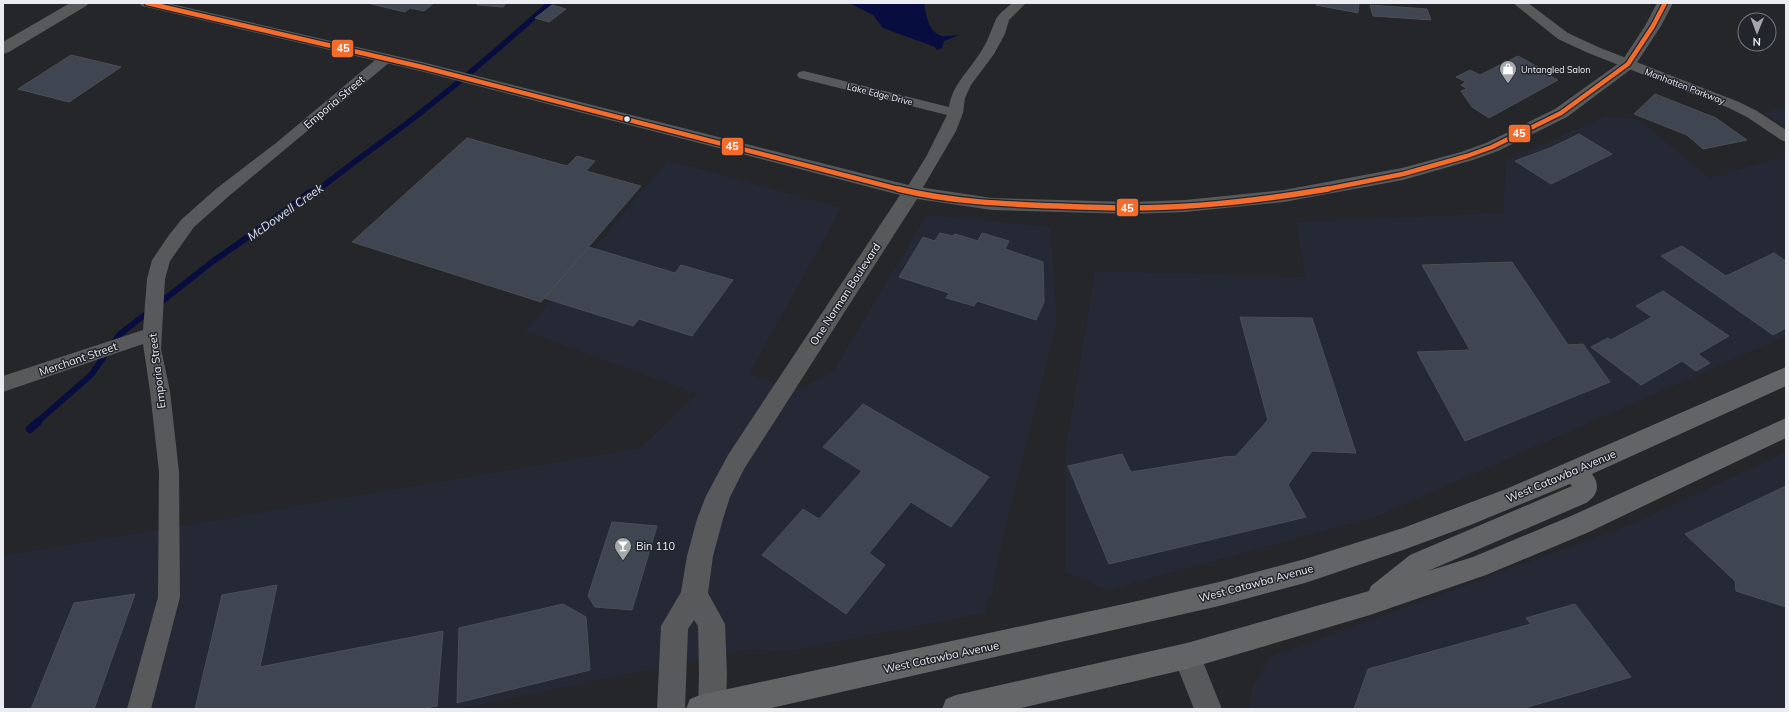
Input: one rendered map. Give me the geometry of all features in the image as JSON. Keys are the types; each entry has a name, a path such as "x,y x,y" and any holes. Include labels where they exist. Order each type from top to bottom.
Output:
{"main road":[{"name":"West Catawba Avenue","path":"708,708 1057,632 1236,590 1347,558 1442,526 1573,471 1786,376"},
{"path":"956,709 1186,656 1370,604 1477,567 1580,524 1786,427"},
{"path":"1370,604 1419,563 1578,496 1585,491 1585,484 1573,471"}],"street":[{"path":"3,33 55,3"},
{"path":"3,48 81,3"},
{"path":"147,3 385,59 692,135 912,192 957,200 992,204 1131,208 1238,202 1366,182 1467,156 1492,147 1560,113 1628,64 1653,26 1665,3"},
{"name":"One Norman Boulevard","path":"671,709 675,626 694,595 700,556 718,496 736,462 934,157 956,113 958,98 964,85 987,54 998,34 1003,18 1019,3"},
{"name":"Manhatten Parkway","path":"1520,3 1563,36 1628,64 1734,105 1752,114 1786,137"},
{"name":"Emporia Street","path":"139,709 169,597 169,472 160,392 152,349 156,279 161,260 175,238 188,223 222,192 281,146 385,59"},
{"name":"Lake Edge Drive","path":"804,75 956,113"},
{"name":"Merchant Street","path":"3,384 152,334"},
{"path":"694,595 711,624 708,708"},
{"path":"1186,656 1208,709"}],"shaded area":[{"path":"849,3 924,3 929,23 934,31 942,36 959,35 944,41 942,48 937,50 935,47 883,28 873,15"},
{"path":"1786,105 1786,127 1763,113"},
{"path":"1607,116 1640,120 1709,178 1786,156 1786,336 1378,516 1108,590 1065,572 1065,455 1095,271 1305,277 1297,222 1503,213 1506,160"},
{"path":"668,160 841,208 749,374 800,390 834,370 927,215 1050,227 1057,321 997,563 992,598 988,599 985,613 788,651 749,649 458,709 3,709 3,556 640,448 697,394 525,331"},
{"path":"1786,452 1786,709 1249,709 1252,688 1270,657 1634,523"}],"building":[{"path":"367,3 434,3 424,11 410,8 405,12"},
{"path":"478,3 506,3 503,7 477,5"},
{"path":"1317,3 1359,3 1358,13 1316,5"},
{"path":"552,5 566,9 549,22 535,18"},
{"path":"1370,5 1427,9 1431,20 1373,16"},
{"path":"71,55 121,67 69,102 18,89"},
{"path":"1518,56 1547,72 1545,73 1558,80 1489,118 1472,107 1461,91 1467,89 1461,85 1466,82 1456,77 1470,70 1480,75"},
{"path":"1655,94 1716,118 1747,140 1703,149 1687,135 1634,114"},
{"path":"1579,134 1612,154 1551,184 1515,161 1550,148"},
{"path":"467,138 567,166 577,156 595,161 586,171 641,186 541,302 352,242"},
{"path":"940,233 953,236 955,234 978,241 982,233 1009,241 1005,249 1043,262 1044,302 1036,320 977,301 974,306 946,298 949,293 899,277 923,237 935,241"},
{"path":"1682,246 1726,276 1774,253 1786,261 1786,328 1773,335 1661,256"},
{"path":"589,247 675,273 681,265 733,280 692,336 639,319 633,326 544,298"},
{"path":"1512,262 1568,345 1583,344 1610,382 1465,441 1417,352 1470,350 1422,265"},
{"path":"1663,291 1729,336 1698,354 1710,363 1696,371 1682,361 1641,385 1591,347 1608,338 1611,340 1652,317 1636,306"},
{"path":"1240,317 1312,318 1356,453 1312,451 1288,485 1306,517 1109,564 1068,466 1122,454 1131,472 1236,456 1268,420"},
{"path":"863,404 989,477 951,527 911,502 869,553 885,565 846,614 762,555 803,509 819,519 862,471 823,447"},
{"path":"1786,486 1786,607 1736,591 1735,581 1685,534"},
{"name":"Bin 110","path":"612,522 657,526 632,610 595,607 588,596"},
{"path":"277,585 260,667 443,631 437,706 422,709 195,709 222,595"},
{"path":"135,594 94,709 31,709 74,603"},
{"path":"563,604 586,617 590,670 457,703 459,628"},
{"path":"1575,604 1631,677 1521,709 1354,709 1368,669 1531,624 1526,618"}],"waterway":[{"name":"McDowell Creek","path":"318,189 437,100 550,3"},
{"name":"McDowell Creek","path":"36,423 91,375 119,335 212,262 308,193 318,189"},
{"name":"McDowell Creek","path":"30,429 38,422"}],"transit line":[{"name":"45","path":"147,3 422,67 912,192 957,200 992,204 1131,208 1185,206 1284,196 1403,174 1467,156 1492,147 1561,113 1628,64 1653,26 1665,3"}],"place":[{"name":"Untangled Salon","path":"1508,84"},
{"name":"Bin 110","path":"623,561"}]}
